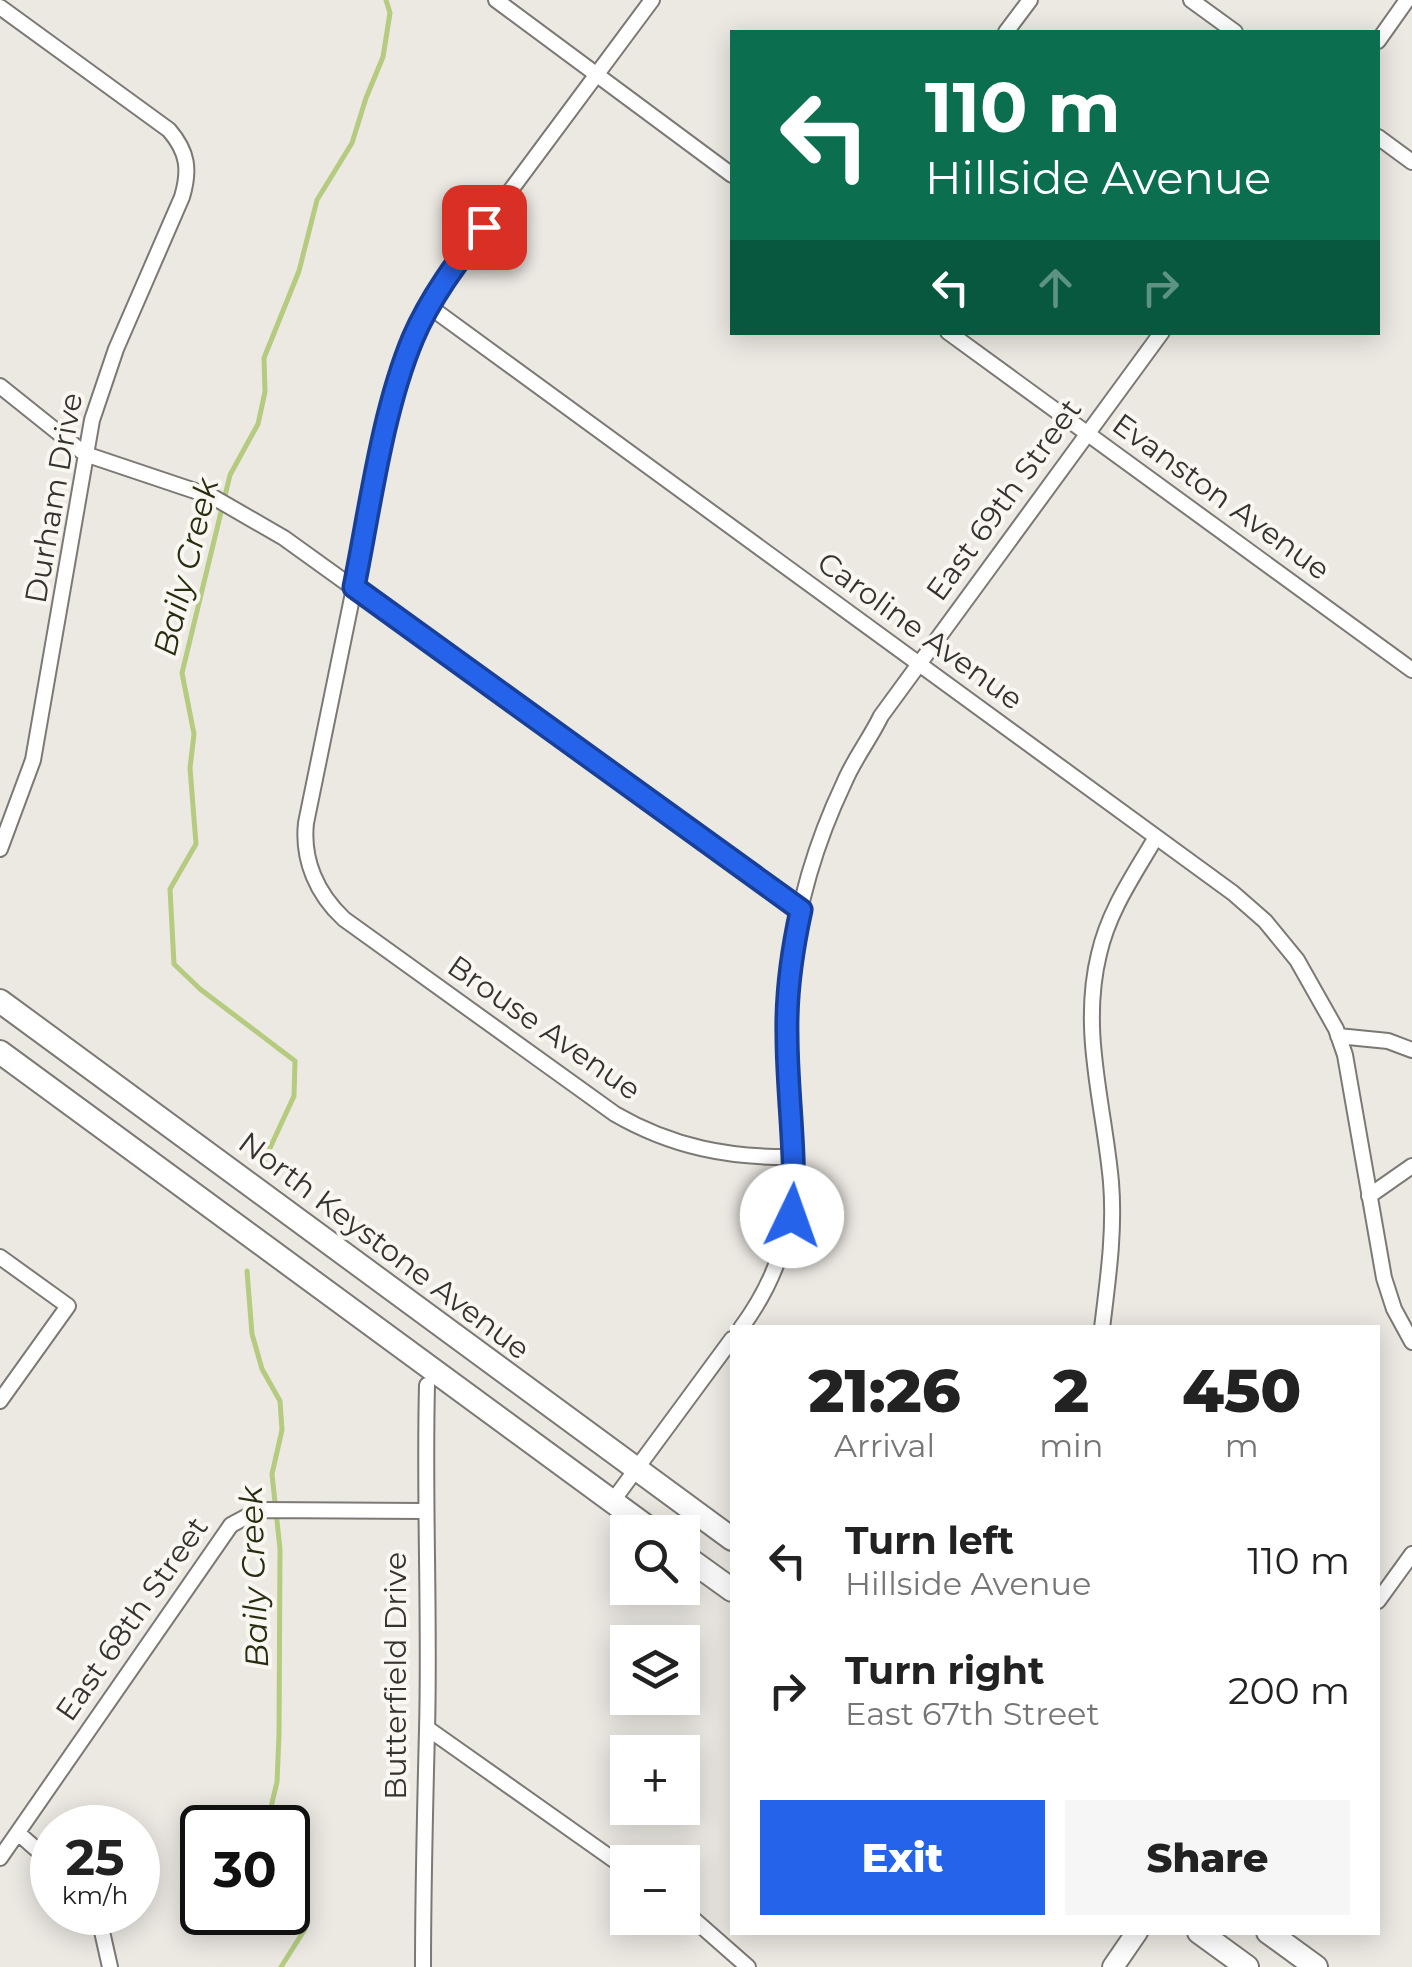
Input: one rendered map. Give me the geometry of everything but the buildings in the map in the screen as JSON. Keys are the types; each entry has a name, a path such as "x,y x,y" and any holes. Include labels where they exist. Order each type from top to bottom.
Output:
{"main road":[{"name":"North Keystone Avenue","path":"0,1001 730,1539"},
{"path":"0,1052 630,1515"},
{"path":"700,1567 730,1589"},
{"path":"1113,1967 1135,1935"},
{"path":"1203,1935 1246,1967"},
{"path":"1272,1935 1316,1967"}],"street":[{"path":"496,0 730,174"},
{"path":"354,587 396,390 413,338 447,276 652,0"},
{"path":"1008,30 1030,0"},
{"path":"1190,0 1232,30"},
{"path":"1380,38 1407,0"},
{"name":"Durham Drive","path":"0,6 169,130 182,146 188,166 182,196 106,376 92,420 33,760 0,848"},
{"path":"1380,138 1412,162"},
{"name":"Caroline Avenue","path":"430,306 1234,893 1274,931 1307,974 1345,1055 1384,1278 1394,1309 1412,1342"},
{"name":"Evanston Avenue","path":"952,335 1412,670"},
{"name":"East 69th Street","path":"743,1325 768,1288 792,1216 794,1156 786,1035 790,967 818,844 844,782 881,716 917,664 1160,335"},
{"path":"0,386 85,454 214,497 284,538 801,910"},
{"name":"Brouse Avenue","path":"354,587 306,822 308,861 325,898 344,919 615,1114 644,1130 692,1148 743,1157 794,1156"},
{"path":"1102,1325 1111,1245 1111,1185 1093,1064 1092,996 1099,954 1112,913 1156,837"},
{"path":"1338,1036 1383,1040 1412,1050"},
{"path":"1369,1196 1412,1166"},
{"path":"0,1257 68,1306 0,1401"},
{"path":"612,1502 730,1342"},
{"name":"Butterfield Drive","path":"423,1967 427,1385"},
{"name":"East 68th Street","path":"0,1858 221,1536 243,1516 259,1510 315,1508 424,1511"},
{"path":"1380,1598 1412,1554"},
{"path":"427,1728 610,1857"},
{"path":"18,1833 30,1844"},
{"path":"700,1926 748,1967"},
{"path":"103,1935 110,1967"}],"waterway":[{"name":"Baily Creek","path":"263,1163 294,1096 295,1061 200,989 174,964 170,889 196,844 190,768 194,734 182,673 230,475 258,424 265,392 264,358 299,271 317,200 352,143 383,57 390,13 386,0"},
{"name":"Baily Creek","path":"247,1271 252,1334 262,1369 280,1401 282,1430 272,1474 280,1549 279,1735 277,1782 272,1805"},
{"name":"Baily Creek","path":"281,1967 301,1935"}],"route":[{"path":"484,227 447,276 413,338 391,407 354,587 801,910 790,967 786,1035 794,1156 792,1216"}]}
